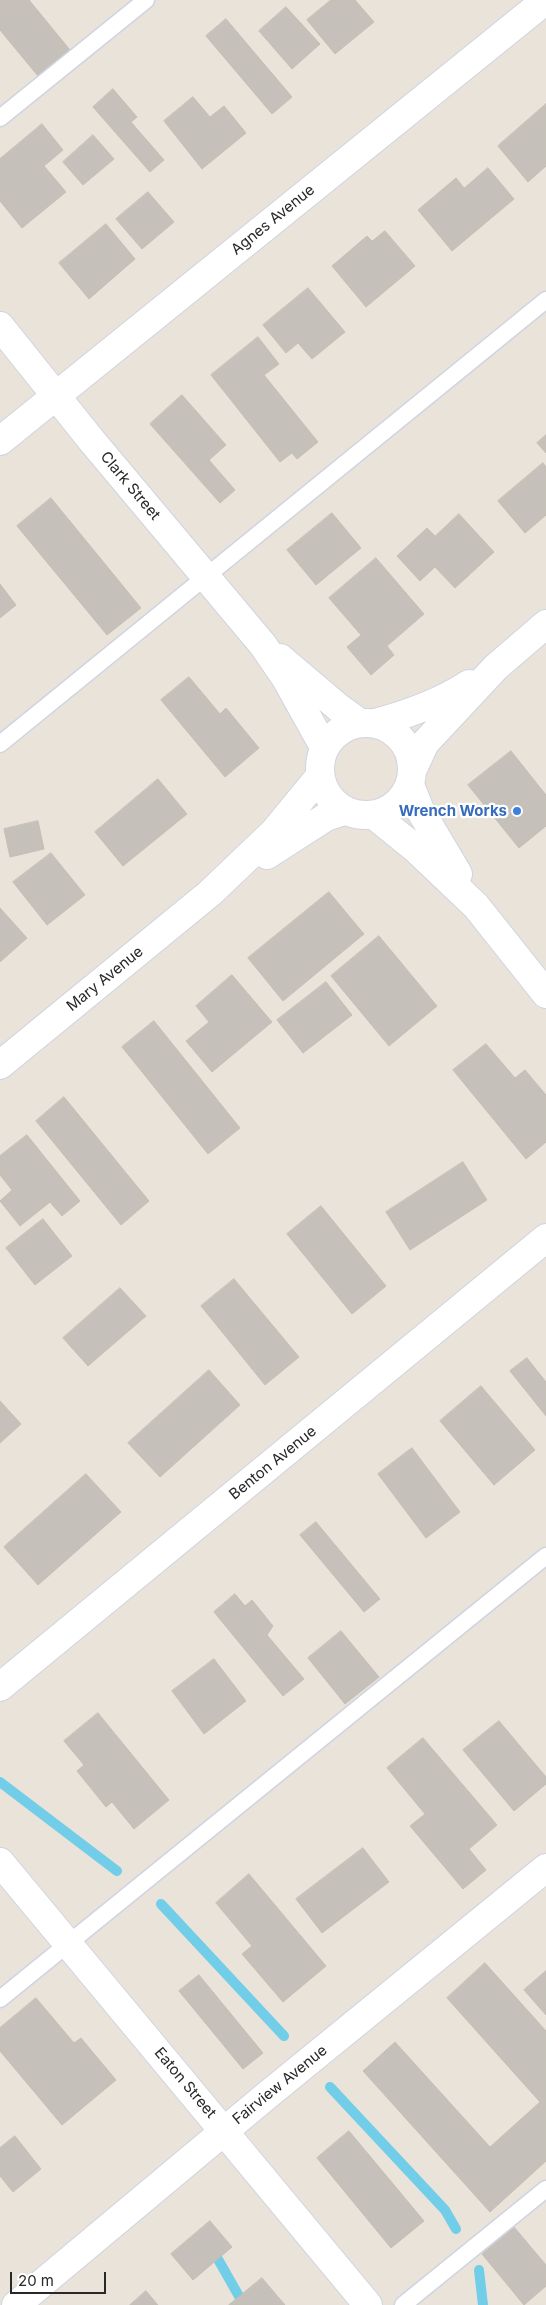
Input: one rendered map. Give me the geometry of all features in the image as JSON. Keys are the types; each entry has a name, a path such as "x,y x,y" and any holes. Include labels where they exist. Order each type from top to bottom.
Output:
{"street":[{"name":"Agnes Avenue","path":"0,441 546,0"},
{"name":"Clark Street","path":"0,326 205,577 263,644 298,699 324,747"},
{"path":"496,667 440,701 412,714 346,727 334,736 324,747 320,761 320,776 328,796 344,811 358,815 374,815 390,810 402,799 425,743 496,667 546,624"},
{"name":"Clark Street","path":"263,644 339,708 367,723"},
{"path":"367,723 390,729 402,739 410,753 411,777 420,810 476,906"},
{"name":"Mary Avenue","path":"0,1065 210,893 274,832 320,776"},
{"name":"Mary Avenue","path":"210,893 302,831 326,817 344,811"},
{"path":"374,815 416,848 476,906 546,994"},
{"name":"Benton Avenue","path":"0,1687 546,1238"},
{"name":"Eaton Street","path":"0,1862 225,2130 368,2305"},
{"name":"Fairview Avenue","path":"16,2305 225,2130 546,1868"}],"lane":[{"path":"0,118 146,0"},
{"path":"0,744 546,300"},
{"path":"0,2000 546,1556"},
{"path":"403,2305 546,2189"}],"building":[{"path":"0,0 29,0 70,50 38,76 0,30"},
{"path":"331,0 355,0 374,22 335,54 307,20"},
{"path":"286,7 320,44 292,69 259,31"},
{"path":"226,19 292,97 272,114 206,36"},
{"path":"113,89 137,117 131,122 164,160 150,172 93,107"},
{"path":"193,97 210,117 224,106 246,133 202,169 164,121"},
{"path":"546,104 546,166 528,182 498,146"},
{"path":"42,124 63,150 44,166 66,192 22,228 0,201 0,159"},
{"path":"93,135 114,159 83,185 63,162"},
{"path":"488,168 514,199 452,251 418,210 456,178 464,188"},
{"path":"148,192 174,222 142,249 116,219"},
{"path":"106,224 135,259 89,299 59,263"},
{"path":"385,231 415,266 366,307 332,266 367,236 372,241"},
{"path":"308,288 345,332 312,359 298,343 286,353 263,325"},
{"path":"258,337 279,364 264,375 318,442 297,459 292,453 280,462 211,375"},
{"path":"182,395 226,445 209,460 235,490 220,503 150,424"},
{"path":"546,435 546,453 537,443"},
{"path":"543,463 546,467 546,515 525,533 498,501"},
{"path":"51,498 141,608 107,635 17,526"},
{"path":"332,513 361,548 316,585 287,550"},
{"path":"459,514 494,552 455,588 435,567 420,581 397,556 427,528 435,536"},
{"path":"376,558 424,614 387,646 394,655 371,675 347,647 361,635 329,598"},
{"path":"0,584 16,605 0,618"},
{"path":"189,677 220,714 226,708 259,748 225,777 161,700"},
{"name":"Wrench Works","path":"511,751 546,795 546,826 519,848 468,785"},
{"path":"158,779 187,814 123,866 95,832"},
{"path":"38,821 44,849 10,857 4,829"},
{"path":"51,853 85,895 47,925 13,882"},
{"path":"329,892 364,934 283,1001 248,958"},
{"path":"0,908 27,938 0,962"},
{"path":"379,936 437,1006 389,1046 331,976"},
{"path":"232,975 272,1022 212,1072 186,1041 209,1022 196,1006"},
{"path":"326,982 352,1015 303,1053 277,1020"},
{"path":"154,1021 240,1128 208,1154 122,1047"},
{"path":"486,1044 515,1078 525,1070 546,1095 546,1142 526,1159 453,1070"},
{"path":"64,1097 149,1201 121,1225 36,1121"},
{"path":"27,1135 80,1201 62,1216 50,1202 20,1226 0,1201 12,1190 0,1175 0,1156"},
{"path":"463,1162 487,1200 410,1250 386,1212"},
{"path":"321,1206 386,1286 352,1314 287,1234"},
{"path":"43,1219 72,1256 35,1285 6,1248"},
{"path":"234,1279 299,1357 265,1385 201,1306"},
{"path":"120,1288 146,1316 88,1366 63,1338"},
{"path":"527,1358 546,1382 546,1416 510,1371"},
{"path":"209,1370 240,1405 160,1477 128,1443"},
{"path":"481,1386 535,1450 494,1485 440,1421"},
{"path":"0,1401 21,1424 0,1443"},
{"path":"412,1448 460,1512 426,1538 378,1474"},
{"path":"86,1474 121,1512 38,1585 4,1547"},
{"path":"316,1522 380,1599 364,1612 300,1535"},
{"path":"235,1594 245,1606 252,1600 273,1626 267,1635 304,1679 283,1696 214,1612"},
{"path":"341,1631 379,1677 345,1704 308,1658"},
{"path":"214,1659 246,1701 204,1734 172,1691"},
{"path":"98,1713 169,1800 134,1829 112,1802 106,1807 77,1771 84,1765 64,1741"},
{"path":"499,1721 546,1777 546,1784 514,1811 463,1750"},
{"path":"423,1738 497,1825 469,1849 486,1870 463,1889 410,1826 425,1814 387,1768"},
{"path":"363,1848 389,1882 322,1933 296,1899"},
{"path":"249,1874 326,1966 283,2002 242,1954 252,1946 216,1903"},
{"path":"485,1963 546,2031 546,2161 490,2212 363,2071 395,2042 490,2147 540,2102 447,1998"},
{"path":"546,1971 546,2015 524,1990"},
{"path":"199,1975 263,2053 243,2069 179,1991"},
{"path":"36,1998 74,2043 81,2038 116,2080 62,2125 0,2051 0,2028"},
{"path":"349,2131 424,2221 391,2248 317,2158"},
{"path":"15,2136 41,2169 13,2192 0,2176 0,2148"},
{"path":"210,2221 232,2247 193,2280 171,2254"},
{"path":"514,2227 546,2265 546,2286 524,2305 482,2254"},
{"path":"262,2278 285,2305 229,2305"},
{"path":"146,2291 158,2305 130,2305"}],"waterway":[{"path":"0,1782 117,1871"},
{"path":"161,1904 284,2036"},
{"path":"330,2087 445,2210 456,2229"},
{"path":"211,2247 244,2305"},
{"path":"479,2270 483,2305"}],"place":[{"name":"Wrench Works","path":"517,811"}]}
